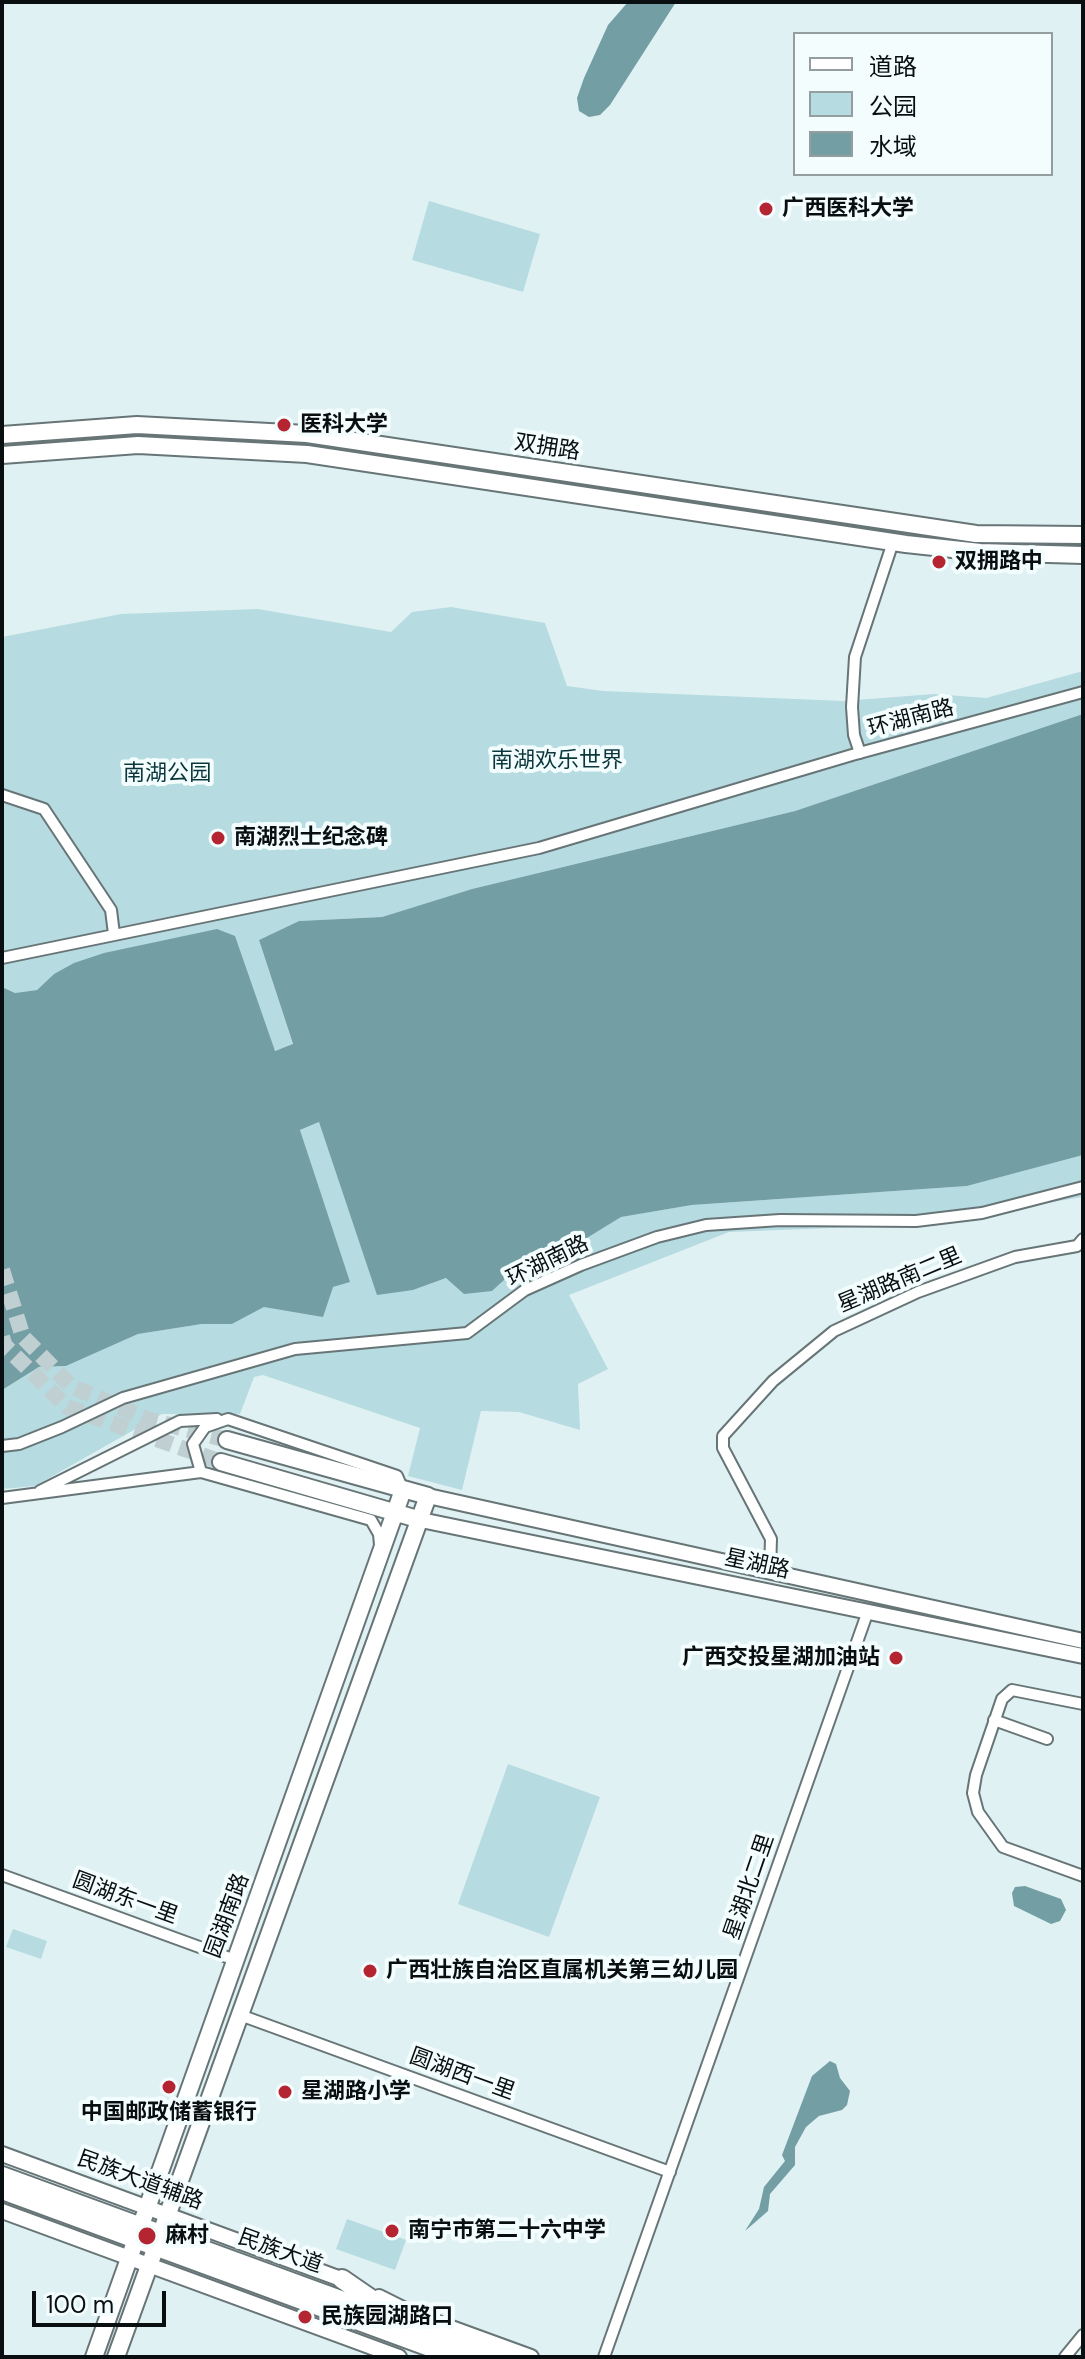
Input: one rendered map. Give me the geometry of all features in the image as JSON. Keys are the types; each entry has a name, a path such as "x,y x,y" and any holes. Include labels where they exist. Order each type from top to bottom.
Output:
{"highway":[{"name":"民族大道","path":"2,2176 137,2232 496,2357"},
{"name":"民族大道","path":"2,2190 137,2232"},
{"name":"民族大道","path":"159,2240 457,2357"},
{"path":"342,2279 409,2325"}],"main road":[{"name":"双拥路","path":"2,435 137,425 307,434 976,534 1083,535"},
{"name":"双拥路","path":"2,455 138,445 307,454 893,542 980,552 1083,555"},
{"path":"227,1440 428,1496"},
{"path":"221,1462 421,1520"},
{"name":"园湖南路","path":"94,2357 403,1490"},
{"name":"星湖路","path":"428,1496 1083,1641"},
{"name":"园湖南路","path":"116,2357 428,1496"},
{"name":"星湖路","path":"421,1520 1083,1656"},
{"name":"民族大道辅路","path":"2,2154 342,2279 413,2314 531,2357"},
{"path":"2,2211 399,2357"}],"street":[{"path":"860,753 854,735 852,707 855,657 893,542"},
{"name":"环湖南路","path":"2,958 539,848 860,753 1083,692"},
{"path":"2,795 44,809 111,910 114,934"},
{"name":"环湖南路","path":"2,1446 19,1444 62,1427 123,1398 295,1349 467,1333 525,1290 657,1237 706,1225 780,1220 916,1221 982,1213 1083,1187"},
{"name":"星湖路南二里","path":"770,1570 771,1539 723,1448 723,1436 773,1381 834,1331 904,1298 1015,1257 1077,1246 1083,1239"},
{"path":"201,1472 193,1444 205,1427 228,1419"},
{"path":"40,1491 180,1421 228,1419 397,1476 403,1490"},
{"path":"2,1498 201,1472 371,1520 379,1534 381,1555"},
{"name":"星湖北二里","path":"604,2357 868,1611"},
{"path":"1083,1704 1012,1690 1002,1699 994,1720 973,1793 989,1831 1003,1847 1083,1876"},
{"path":"994,1720 1047,1739"},
{"name":"圆湖东一里","path":"2,1875 235,1960"},
{"name":"圆湖西一里","path":"240,2015 670,2172"},
{"path":"1065,2357 1083,2335"}],"green space":[{"path":"429,201 540,234 523,292 412,260"},
{"name":"南湖公园","path":"451,607 545,623 567,686 603,691 843,701 934,694 986,698 1083,671 1083,714 795,811 472,889 382,917 299,921 259,940 293,1045 274,1051 235,937 54,974 37,990 15,993 2,987 2,637 121,614 258,609 391,632 412,612"},
{"path":"319,1122 413,1290 446,1278 492,1291 535,1252 577,1243 620,1217 692,1205 967,1186 1083,1155 1083,1197 909,1225 729,1232 569,1295 608,1369 578,1384 580,1430 519,1412 481,1411 462,1490 408,1476 420,1428 263,1375 254,1377 240,1414 162,1414 35,1486 2,1489 2,1390 39,1367 66,1366 138,1334 202,1324 232,1324 264,1307 349,1282 300,1130"},
{"path":"508,1764 600,1797 549,1937 458,1904"},
{"path":"13,1929 47,1941 41,1959 6,1947"},
{"path":"347,2219 406,2240 395,2270 336,2249"}],"water":[{"path":"628,2 676,2 610,105 600,115 589,117 579,111 577,98 608,25"},
{"path":"1083,714 1083,1155 967,1186 692,1205 621,1217 577,1244 535,1252 492,1291 464,1294 446,1278 413,1290 377,1295 319,1122 300,1130 350,1282 333,1287 323,1317 264,1307 232,1324 202,1324 138,1334 66,1366 39,1367 2,1390 2,987 15,993 37,990 54,974 74,963 104,953 217,929 235,936 275,1051 293,1044 259,940 299,921 382,917 472,889 795,811"},
{"path":"1025,1886 1061,1899 1066,1910 1060,1921 1051,1924 1014,1906 1012,1893 1015,1887"},
{"path":"830,2061 836,2064 840,2078 850,2091 847,2105 842,2110 819,2116 806,2127 795,2147 795,2165 770,2194 768,2211 745,2231 759,2209 764,2187 785,2161 782,2155 812,2076"}],"tunnel":[{"path":"2,1270 23,1337 71,1386 147,1419 227,1440"},
{"path":"2,1337 5,1346 67,1407 221,1462"}],"place":[{"name":"广西医科大学","path":"766,209"},
{"name":"医科大学","path":"284,425"},
{"name":"双拥路中","path":"939,562"},
{"name":"南湖烈士纪念碑","path":"218,838"},
{"name":"广西交投星湖加油站","path":"896,1658"},
{"name":"广西壮族自治区直属机关第三幼儿园","path":"370,1971"},
{"name":"中国邮政储蓄银行","path":"169,2087"},
{"name":"星湖路小学","path":"285,2092"},
{"name":"南宁市第二十六中学","path":"392,2231"},
{"name":"麻村","path":"147,2236"},
{"name":"民族园湖路口","path":"305,2317"}],"park label":[{"name":"南湖欢乐世界","path":"557,761"}]}
